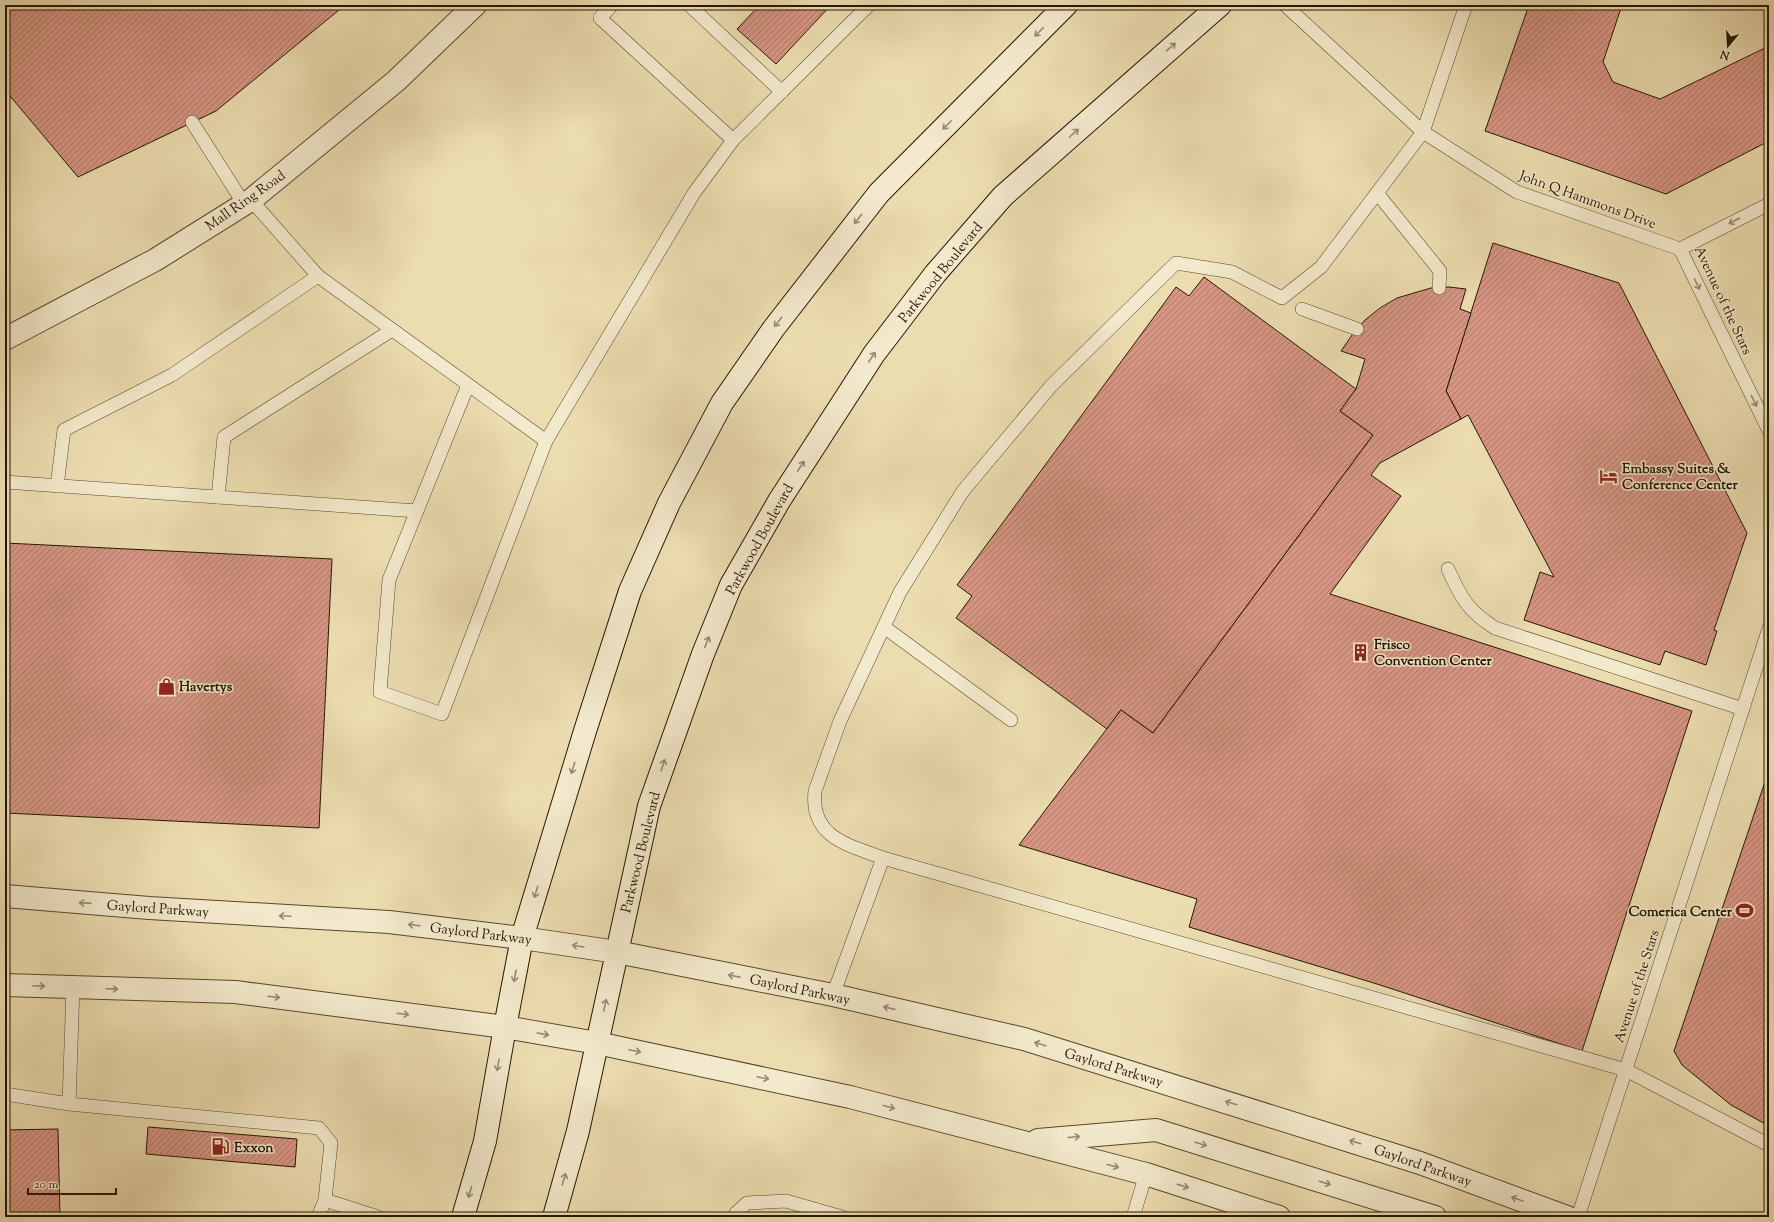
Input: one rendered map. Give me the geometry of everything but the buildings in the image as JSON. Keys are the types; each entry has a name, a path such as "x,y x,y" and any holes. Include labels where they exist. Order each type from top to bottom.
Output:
{"street":[{"name":"Mall Ring Road","path":"5,339 155,260 247,202 396,81 475,5"},
{"path":"463,1217 485,1141 522,938 584,731 630,590 669,503 722,403 774,328 879,193 1066,5"},
{"name":"Parkwood Boulevard","path":"554,1217 578,1131 649,806 703,654 731,585 779,501 874,354 935,274 1003,196 1220,5"},
{"name":"Gaylord Parkway","path":"5,896 150,908 389,922 522,938 617,952 833,995 1024,1039 1420,1163 1567,1217"},
{"path":"5,985 235,992 505,1027 597,1043 850,1097 1146,1174 1279,1217"},
{"path":"1021,1142 1156,1130 1434,1217"}],"lane":[{"path":"612,5 600,18 733,140"},
{"path":"689,5 782,92"},
{"path":"468,385 389,580 380,692 442,714 546,441 694,193 733,140 869,5"},
{"name":"John Q Hammons Drive","path":"1286,5 1423,132 1517,192 1680,249"},
{"path":"1466,5 1423,132 1321,267 1282,298 1232,272 1176,264 1051,386 963,490 900,592 840,721 815,792 813,803 823,828 831,837 883,858 1626,1070 1769,1145"},
{"path":"192,122 247,202 318,276 546,441"},
{"path":"1377,192 1440,272 1439,288"},
{"name":"Avenue of the Stars","path":"1769,204 1680,249 1769,432"},
{"path":"57,486 64,430 172,375 318,276"},
{"path":"1302,309 1357,329"},
{"path":"218,497 224,437 392,330"},
{"path":"5,482 417,511"},
{"path":"1448,569 1459,594 1473,612 1477,617 1495,628 1743,709"},
{"path":"884,627 1011,720"},
{"name":"Avenue of the Stars","path":"1578,1217 1769,628"},
{"path":"833,995 883,858"},
{"path":"69,1104 73,987"},
{"path":"5,1094 69,1104 319,1128 331,1143 325,1200 318,1217"},
{"path":"1133,1217 1146,1174"},
{"path":"325,1200 378,1217"},
{"path":"734,1217 736,1212 747,1203 786,1201 809,1212 842,1217"}],"place":[{"name":"Embassy Suites & Conference Center","path":"1609,476"},
{"name":"Frisco Convention Center","path":"1361,652"},
{"name":"Havertys","path":"166,686"},
{"name":"Comerica Center","path":"1745,911"},
{"name":"Exxon","path":"221,1147"}]}
